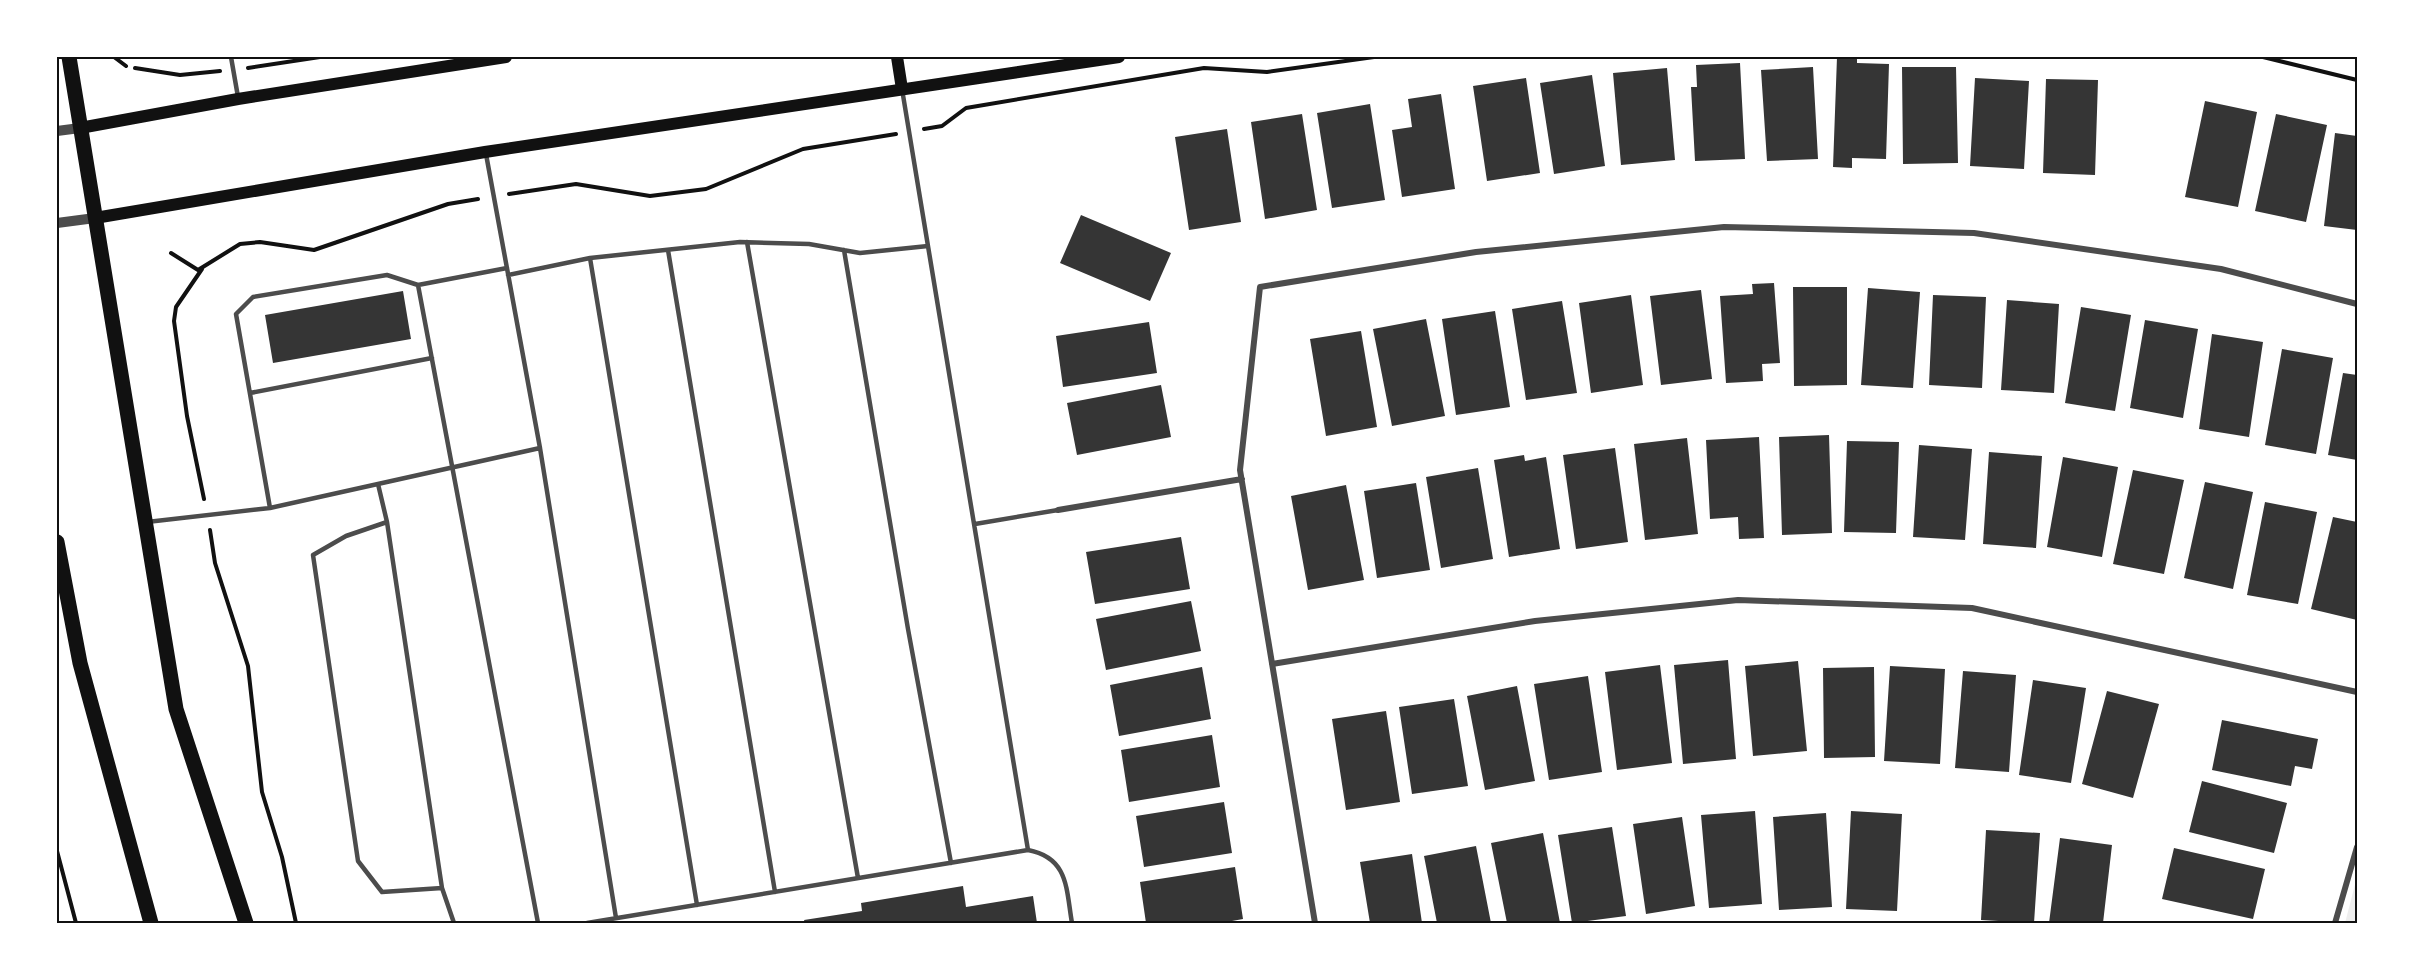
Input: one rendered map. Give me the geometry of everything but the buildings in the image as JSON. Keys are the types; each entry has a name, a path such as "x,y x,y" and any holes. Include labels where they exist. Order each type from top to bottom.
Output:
{"main road":[{"path":"69,57 143,523 176,710 246,923"},
{"path":"80,128 238,99 506,57"},
{"path":"897,57 902,89"},
{"path":"95,218 485,152 1119,57"},
{"path":"57,543 80,663 151,923"}],"street":[{"path":"57,131 80,128"},
{"path":"57,223 95,218"},
{"path":"1315,923 1240,470 1260,287 1476,252 1724,227 1974,233 2221,269 2357,304"},
{"path":"1058,510 1242,479"},
{"path":"1272,664 1535,621 1750,601 1972,608 2357,692"},
{"path":"2335,923 2357,847"}],"lane":[{"path":"231,57 238,99"},
{"path":"902,89 1028,850"},
{"path":"485,152 540,448 616,918"},
{"path":"508,275 590,258 747,242 809,244 860,253 928,246"},
{"path":"747,242 858,878"},
{"path":"668,250 775,892"},
{"path":"844,250 908,629 951,863"},
{"path":"590,258 697,905"},
{"path":"270,508 236,314 253,297 387,275 418,285 507,268"},
{"path":"418,285 538,923"},
{"path":"250,393 432,358"},
{"path":"143,523 270,508 540,448"},
{"path":"378,484 387,522 442,888 454,923"},
{"path":"975,524 1058,510"},
{"path":"387,522 346,536 313,555 358,861 382,892 442,888"},
{"path":"587,923 1028,850 1043,853 1062,872 1072,923"}],"path":[{"path":"114,57 126,66"},
{"path":"171,253 198,270 240,244 260,242 314,250 448,204 576,184 651,196 706,189 803,149 942,126 966,108 1204,68 1267,72 1374,57"},
{"path":"2263,57 2357,80"},
{"path":"203,268 176,307 174,321 187,416 215,563 248,666 262,792 296,910 296,923"},
{"path":"57,851 76,923"}],"shaded area":[{"path":"2357,877 2357,923 2345,923"}]}
